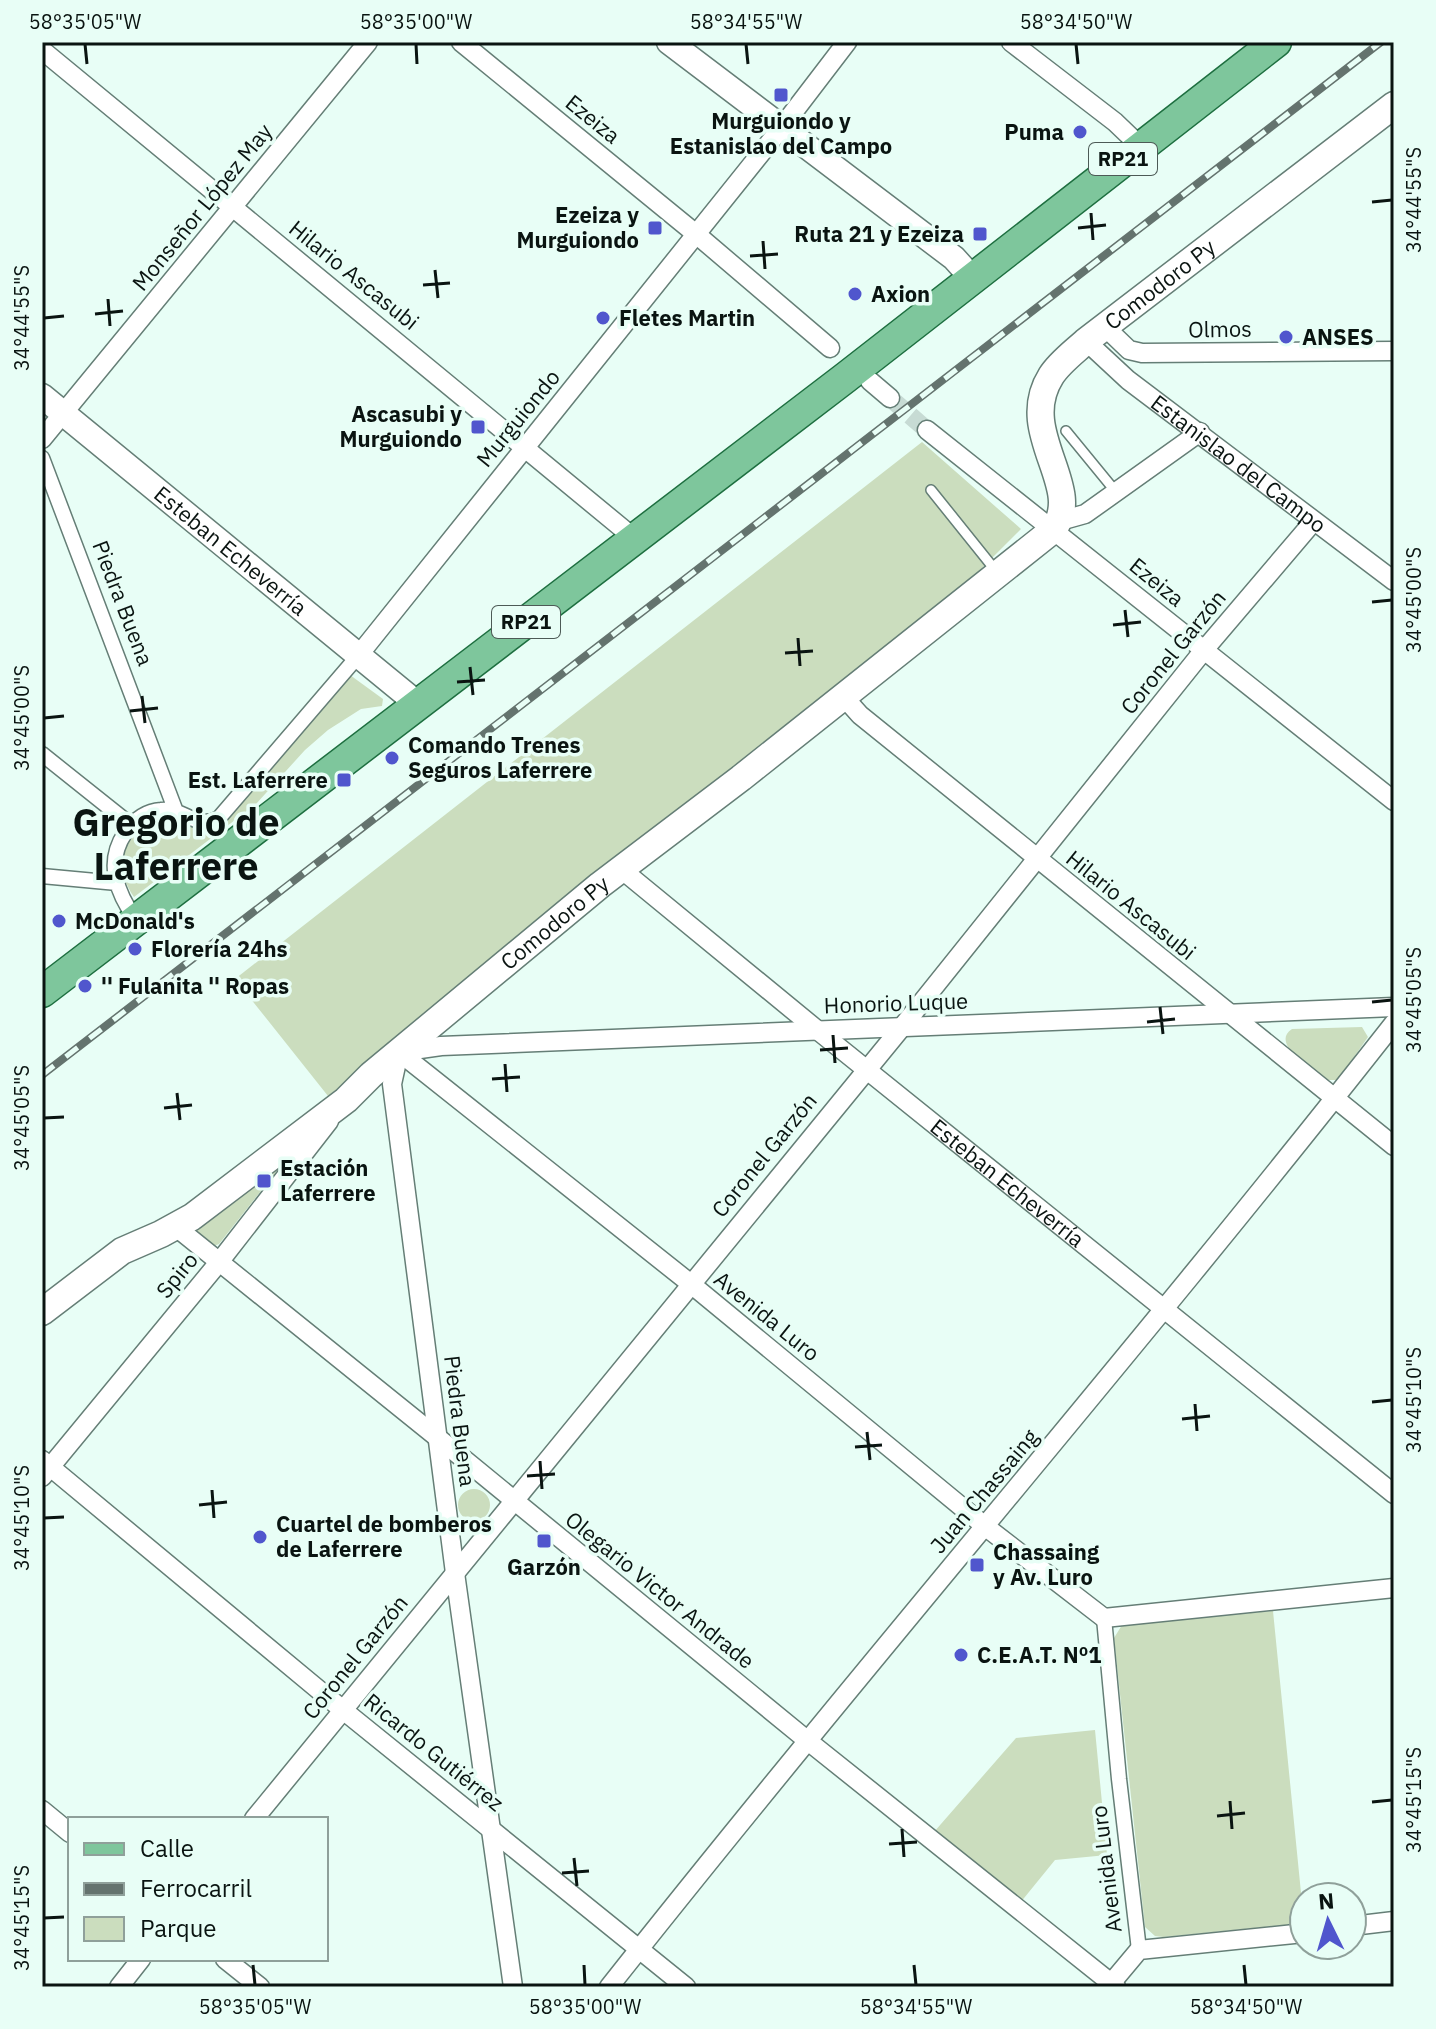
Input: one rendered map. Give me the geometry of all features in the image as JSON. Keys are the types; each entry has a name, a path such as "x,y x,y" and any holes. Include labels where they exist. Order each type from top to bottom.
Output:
{"main road":[{"name":"RP21","path":"42,992 634,538 857,380 972,278 1276,42"},
{"name":"Comodoro Py","path":"42,1312 122,1251 176,1227 346,1100 371,1075 621,869 1056,525 1060,486 1041,435 1040,406 1051,375 1095,334 1394,105"}],"street":[{"name":"Monseñor López May","path":"42,439 368,42"},
{"name":"Ezeiza","path":"461,42 830,348"},
{"path":"669,42 954,258 972,278"},
{"name":"Murguiondo","path":"175,809 196,821 211,822 219,818 358,656 847,42"},
{"path":"1011,42 1115,122 1140,146"},
{"name":"Hilario Ascasubi","path":"42,50 634,538"},
{"name":"Ezeiza","path":"696,234 700,247 825,353 857,380 890,398"},
{"name":"Olmos","path":"1095,334 1142,353 1394,351"},
{"name":"Estanislao del Campo","path":"1095,334 1128,380 1394,581"},
{"name":"Esteban Echeverría","path":"42,396 419,705"},
{"name":"Ezeiza","path":"927,430 1056,525 1204,650 1394,801"},
{"name":"Comodoro Py","path":"1056,525 1085,514 1200,432"},
{"name":"Piedra Buena","path":"42,458 175,809"},
{"name":"Coronel Garzón","path":"256,1817 902,1027 1204,650 1313,522"},
{"name":"Hilario Ascasubi","path":"843,696 860,715 1036,860 1394,1146"},
{"path":"42,754 131,825"},
{"path":"136,920 125,904 117,883 114,856 131,825 144,814 175,809"},
{"name":"Esteban Echeverría","path":"621,869 1394,1494"},
{"path":"42,876 117,883"},
{"name":"Honorio Luque","path":"399,1052 441,1046 816,1029 1394,1007"},
{"name":"Juan Chassaing","path":"609,1987 1165,1309 1394,1023"},
{"name":"Piedra Buena","path":"399,1052 392,1084 455,1573 513,1987"},
{"name":"Avenida Luro","path":"399,1052 691,1284 986,1527 1104,1618 1139,1950 1288,1935"},
{"name":"Spiro","path":"45,1468 220,1261 346,1100"},
{"name":"Olegario Victor Andrade","path":"176,1227 1112,1986"},
{"name":"Ricardo Gutiérrez","path":"45,1468 686,1987"},
{"path":"1104,1618 1394,1588"},
{"path":"42,1810 68,1831"},
{"path":"1368,1924 1394,1921"},
{"path":"1112,1986 1139,1950"},
{"path":"119,1987 139,1961"},
{"path":"228,1961 260,1987"}],"lane":[{"path":"1066,431 1116,492"},
{"path":"931,490 998,573"}],"green space":[{"path":"922,442 1021,529 958,592 328,1096 235,979"},
{"path":"350,675 383,699 382,706 361,709 328,730 305,750 256,804 134,897 124,878 122,860 134,832 147,824 164,820 201,831 215,829"},
{"path":"1362,1027 1368,1037 1338,1080 1326,1080 1296,1056 1286,1042 1286,1035 1292,1029"},
{"path":"284,1162 219,1244 214,1246 194,1233 194,1229"},
{"path":"474,1489 485,1494 490,1505 485,1516 474,1521 463,1516 458,1505 463,1494"},
{"path":"1273,1611 1300,1881 1288,1881 1288,1925 1163,1937 1155,1936 1145,1927 1114,1638 1122,1625"},
{"path":"1095,1730 1107,1855 1055,1860 1020,1903 934,1832 1016,1738"}],"tunnel":[{"path":"890,398 927,430"}],"railway":[{"path":"42,1075 1381,42"}],"place":[{"name":"Murguiondo y Estanislao del Campo","path":"781,95"},
{"name":"Puma","path":"1080,132"},
{"name":"Ezeiza y Murguiondo","path":"655,228"},
{"name":"Ruta 21 y Ezeiza","path":"980,234"},
{"name":"Axion","path":"855,294"},
{"name":"Fletes Martin","path":"603,318"},
{"name":"ANSES","path":"1286,337"},
{"name":"Ascasubi y Murguiondo","path":"478,427"},
{"name":"Comando Trenes Seguros Laferrere","path":"392,758"},
{"name":"Est. Laferrere","path":"344,780"},
{"name":"McDonald's","path":"59,921"},
{"name":"Florería 24hs","path":"135,949"},
{"name":"'' Fulanita '' Ropas","path":"85,986"},
{"name":"Estación Laferrere","path":"264,1181"},
{"name":"Cuartel de bomberos de Laferrere","path":"260,1537"},
{"name":"Garzón","path":"544,1541"},
{"name":"Chassaing y Av. Luro","path":"977,1565"},
{"name":"C.E.A.T. Nº1","path":"961,1655"}],"district":[{"name":"Gregorio de Laferrere","path":"176,845"}]}
